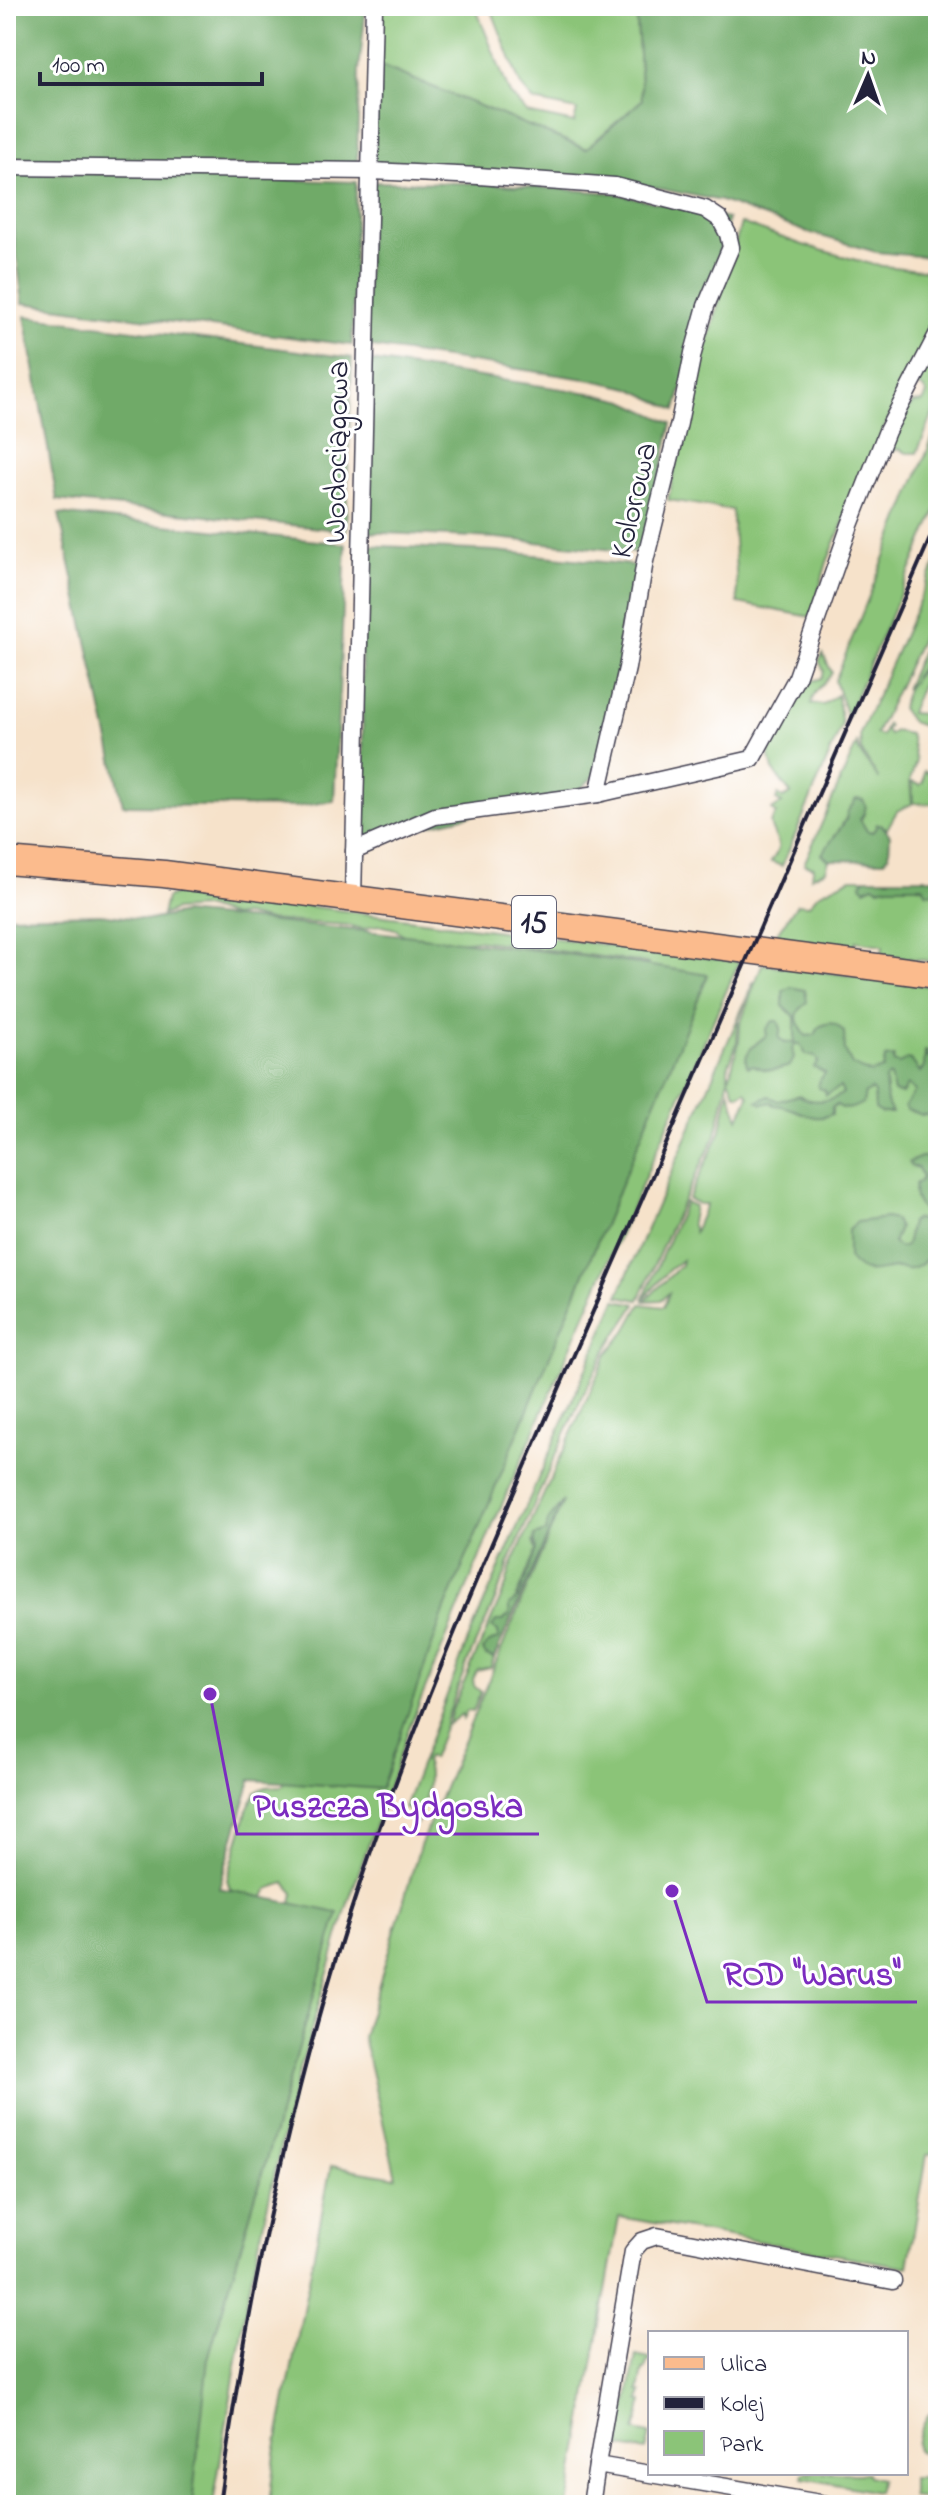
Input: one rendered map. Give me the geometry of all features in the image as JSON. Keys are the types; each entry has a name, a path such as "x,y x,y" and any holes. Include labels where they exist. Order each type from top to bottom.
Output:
{"main road":[{"name":"15","path":"6,861 164,874 938,975"}],"street":[{"name":"Wodociągowa","path":"353,898 374,6"},
{"path":"6,167 371,171"},
{"name":"Kolorowa","path":"371,171 615,186 705,209 723,224 731,247 706,306 693,353 645,561 627,668 598,794"},
{"path":"354,851 435,816 598,794 752,759 797,677 850,525 887,431 938,333"},
{"path":"591,2505 633,2251 642,2241 657,2236 893,2281"},
{"path":"597,2465 648,2474"},
{"path":"656,2475 832,2505"}],"green space":[{"path":"6,6 366,6 359,71 357,168 6,161"},
{"path":"378,6 475,6 510,94 527,113 574,123 577,110 534,101 521,86 490,6 636,6 642,100 586,149 373,63"},
{"path":"636,6 938,6 938,258 876,252 807,232 721,201 616,180 370,168 373,63 586,149 642,100"},
{"path":"85,173 356,182 352,345 23,303 6,174"},
{"path":"370,182 478,183 614,193 728,219 676,410 630,388 592,380 365,346"},
{"path":"741,223 874,265 938,272 938,315 868,462 827,562 811,617 738,603 732,510 668,500 681,440"},
{"path":"25,316 352,358 346,531 57,500"},
{"path":"938,340 938,402 917,453 899,449 884,455 901,417 913,403 923,402 927,394 922,387 916,386"},
{"path":"365,360 590,393 625,401 672,423 643,553 496,538 360,532"},
{"path":"938,424 938,506 847,717 835,681"},
{"path":"59,514 346,544 334,801 296,807 123,805"},
{"path":"359,545 496,551 641,566 605,742 594,776 579,790 365,840"},
{"path":"938,558 938,603 876,734 882,736 887,724 889,735 894,731 910,734 916,761 910,781 912,804 897,811 887,829 881,824 873,832 867,831 860,821 864,814 851,809 832,843 822,854 829,860 826,870 811,877 814,867 804,864 857,743 859,751 879,780 861,750 860,734"},
{"path":"938,615 935,644 913,680 938,643 938,678 922,683 910,713 938,715 938,731 911,722 901,708 913,681 905,689"},
{"path":"823,654 832,673 816,691 811,704 823,705 837,695 842,725 782,866 771,862 778,845 770,823 776,814 772,810 782,803 776,800 778,795 783,798 791,794 773,770 768,749 812,657 807,676 813,681 822,678 824,671 819,661"},
{"path":"938,768 938,804 913,803 912,782 920,785 924,771 929,773"},
{"path":"856,799 863,800 865,805 860,819 867,831 873,832 877,824 881,824 890,835 889,855 884,861 829,860 822,854 846,820"},
{"path":"851,878 865,878 862,884 878,888 900,885 937,892 938,889 938,962 882,955 883,945 856,941 853,951 773,939 797,904 809,905 818,894"},
{"path":"865,878 938,878 937,892 927,893 923,886 878,888 874,885 865,889 861,884"},
{"path":"200,892 739,962 493,1525 409,1728 347,1906 290,2104 248,2293 213,2505 181,2505 191,2405 294,1893 285,1883 268,1889 258,1908 233,1898 227,1880 248,1808 256,1792 266,1787 282,1786 294,1774 664,974 646,963 476,940 458,942 450,949 416,943 395,929 379,925 363,929 244,915 232,917 207,908 175,910 162,915 166,898"},
{"path":"183,913 512,947 708,975 445,1609 381,1789 251,1780 219,1888 338,1913 208,2359 192,2505 6,2505 6,916 100,914 149,920"},
{"path":"762,964 938,987 938,2105 936,2148 934,2153 927,2155 908,2267 619,2217 568,2505 269,2505 275,2454 331,2166 396,2177 363,2037 420,1846 562,1503 546,1532 533,1542 536,1550 509,1616 493,1627 498,1631 499,1638 486,1655 494,1658 491,1668 477,1671 473,1679 474,1686 481,1692 473,1711 467,1710 463,1719 462,1714 448,1724 452,1710 506,1586 510,1569 607,1354 626,1331 641,1304 664,1307 669,1293 661,1300 645,1301 681,1265 682,1260 643,1300 685,1202 694,1206 691,1222 694,1232 706,1204 688,1199 720,1133 729,1090 739,1119 749,1096 746,1091 739,1095 735,1093 729,1078 739,1042 740,1025"},
{"path":"754,981 738,1022 737,1043 728,1067 728,1082 716,1135 676,1215 639,1300 618,1296"},
{"path":"791,987 805,990 807,1002 799,1010 797,1018 806,1036 815,1035 823,1025 835,1024 844,1032 845,1051 852,1065 870,1073 883,1069 885,1058 894,1057 893,1062 899,1064 911,1060 920,1072 924,1067 925,1051 928,1052 927,1058 938,1051 935,1064 938,1064 936,1114 922,1115 907,1110 905,1106 915,1091 907,1085 902,1094 894,1092 890,1076 885,1079 887,1103 892,1113 881,1113 875,1109 871,1090 865,1093 863,1103 847,1109 837,1105 832,1107 832,1114 824,1117 758,1101 769,1096 778,1101 799,1095 821,1101 843,1093 840,1087 826,1095 825,1090 819,1088 818,1083 825,1073 814,1067 818,1061 815,1056 806,1055 800,1044 792,1049 794,1058 790,1066 771,1070 752,1065 748,1067 748,1053 767,1035 766,1030 773,1021 778,1021 781,1028 779,1038 785,1043 795,1042 795,1017 783,1006 783,991"},
{"path":"931,1157 937,1161 936,1173 927,1188 929,1208 938,1204 938,1217 927,1213 916,1201 915,1184 922,1176 918,1168 910,1166 909,1162"},
{"path":"886,1218 895,1220 899,1228 893,1243 900,1248 906,1246 911,1222 917,1219 938,1224 931,1251 923,1263 910,1269 872,1272 860,1269 848,1258 848,1230 857,1222"},
{"path":"616,1300 636,1304 607,1349 565,1433 467,1664 432,1759 428,1757 425,1761 428,1784 417,1823 412,1813 404,1808 468,1640"},
{"path":"563,1501 494,1658 486,1655 483,1650 486,1645 499,1638 498,1631 492,1627 496,1621 503,1621 509,1616 509,1605 517,1599 536,1550 534,1536 546,1532 548,1521"},
{"path":"636,2355 648,2358 639,2391 642,2392 640,2401 643,2402 635,2431 648,2434 646,2451 619,2447"},
{"path":"938,2413 938,2502 912,2497 912,2478 924,2478 927,2454 918,2451 919,2437 929,2414"},
{"path":"804,2475 868,2475 881,2479 877,2492 803,2478"}],"railway":[{"path":"219,2505 258,2269 293,2113 336,1959 389,1801 485,1560 938,520"}],"place":[{"name":"Puszcza Bydgoska","path":"210,1694"},
{"name":"ROD \"Warus\"","path":"672,1891"}]}
